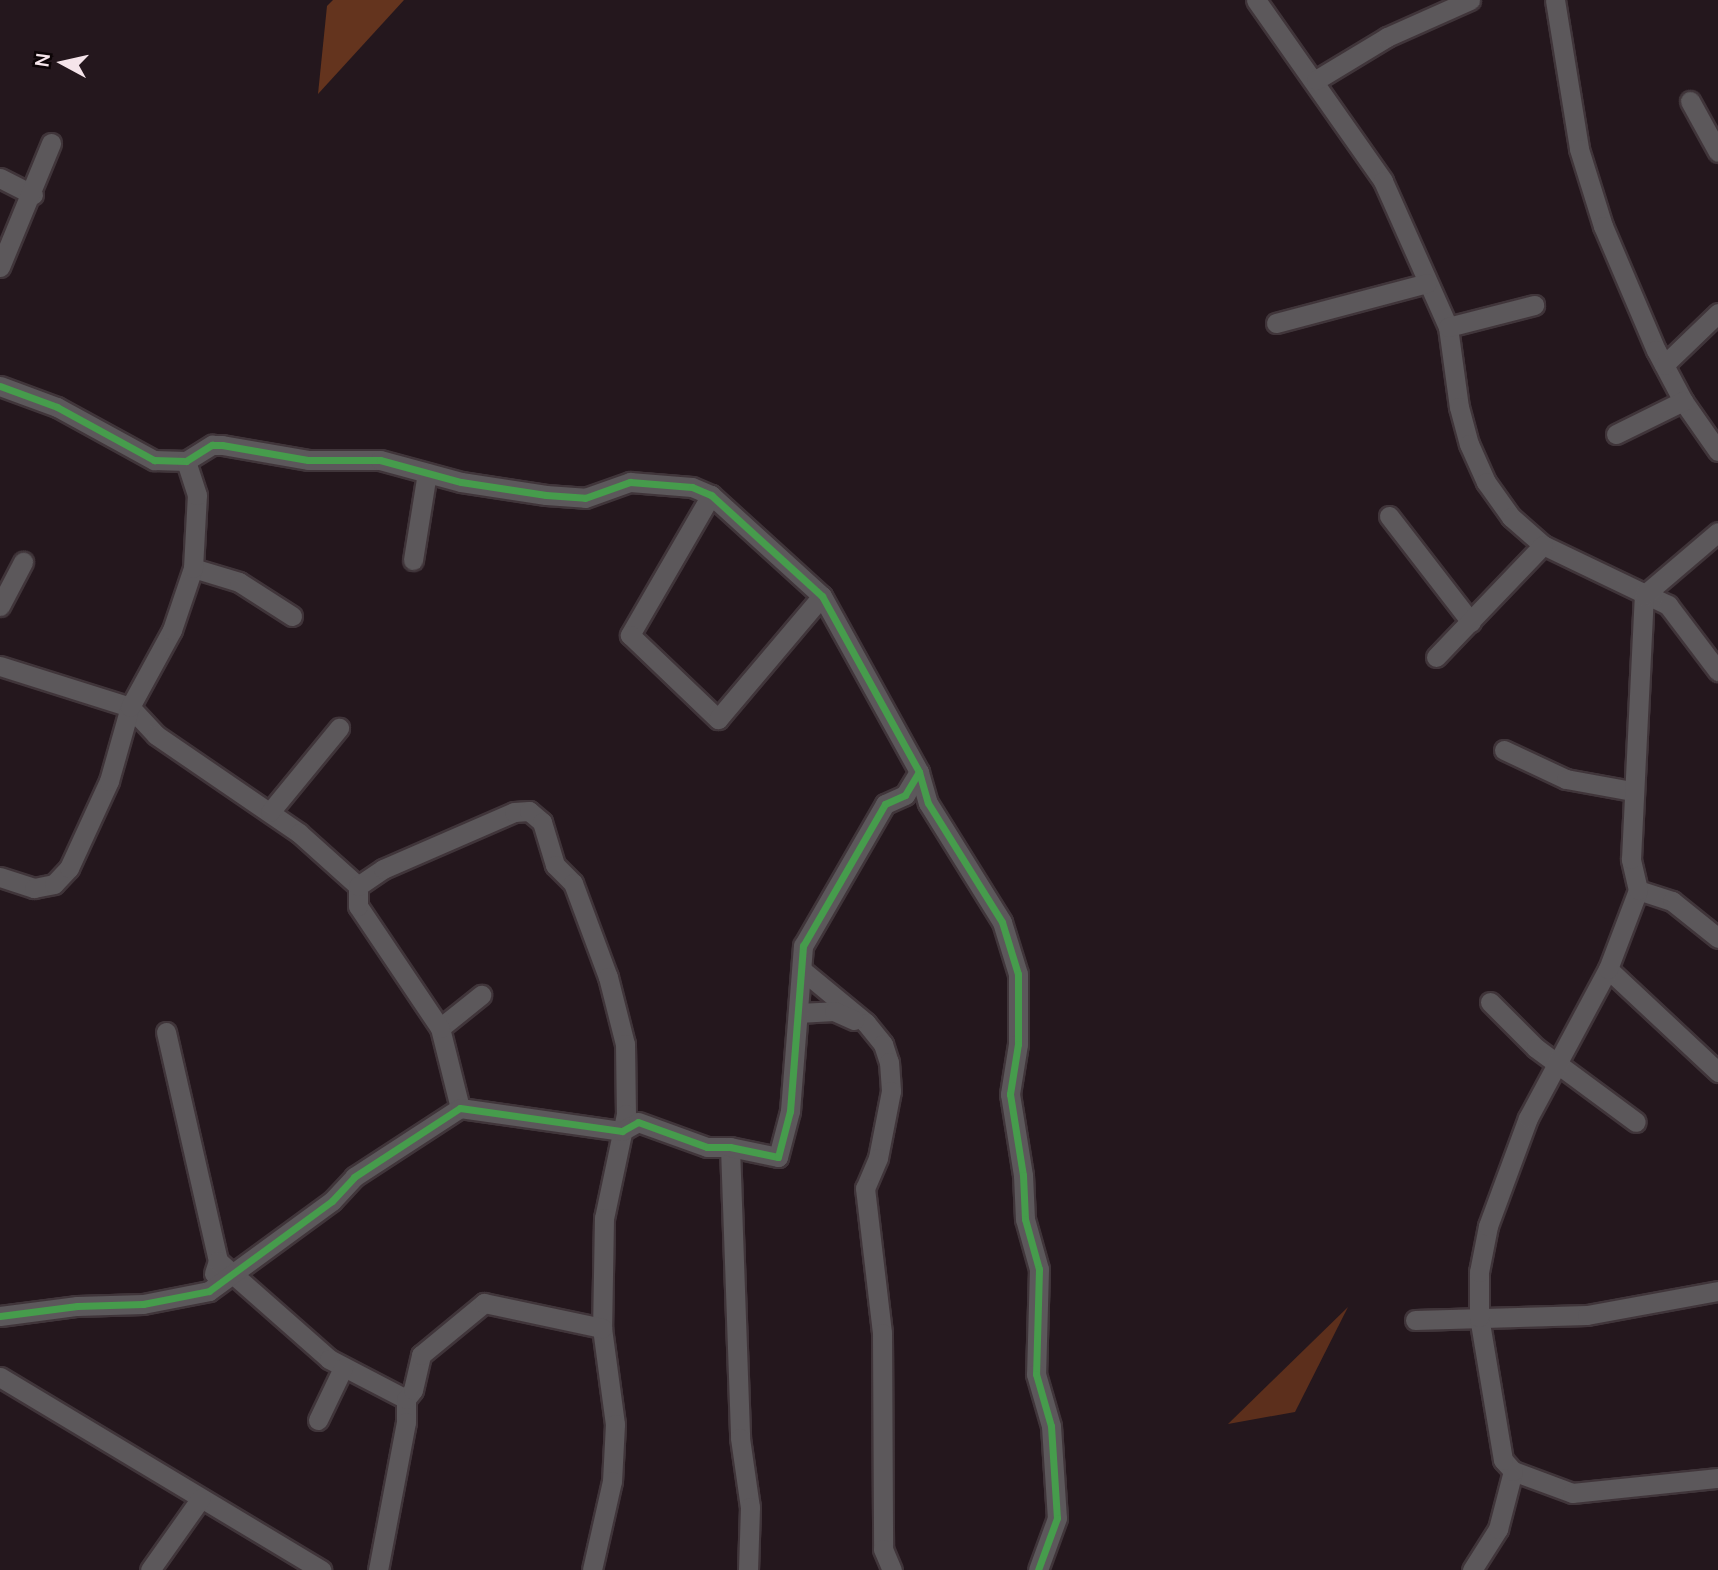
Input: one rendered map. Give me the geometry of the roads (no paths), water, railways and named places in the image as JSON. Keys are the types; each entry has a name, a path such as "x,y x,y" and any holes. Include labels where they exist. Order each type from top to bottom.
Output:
{"street":[{"path":"1256,0 1316,80 1382,181 1448,327 1469,444 1486,482 1511,517 1543,545 1668,605 1718,671"},
{"path":"1316,80 1387,37 1471,0"},
{"path":"1555,0 1583,162 1603,226 1664,365 1683,401 1718,451"},
{"path":"1690,101 1718,152"},
{"path":"0,267 33,195 51,144"},
{"path":"0,178 33,195"},
{"path":"1276,323 1427,283"},
{"path":"1448,327 1535,305"},
{"path":"1664,365 1718,313"},
{"path":"0,386 57,407 154,460 186,461 212,445 222,445 307,460 380,460 427,473 546,495 585,498 630,482 692,487 711,495 822,596 919,772 928,803 1002,922 1018,974 1018,1044 1010,1094 1023,1175 1025,1219 1039,1269 1036,1374 1051,1426 1057,1518 1038,1570"},
{"path":"1616,434 1683,401"},
{"path":"0,877 34,888 54,884 69,868 108,781 130,707 172,630 193,568 197,495 186,461"},
{"path":"413,560 427,473"},
{"path":"711,495 630,635 718,719 822,596"},
{"path":"1389,516 1471,622"},
{"path":"1718,532 1644,595 1632,791 1631,859 1638,890 1608,969 1528,1118 1488,1226 1479,1272 1479,1317 1503,1460 1513,1471 1572,1493 1718,1478"},
{"path":"1436,657 1543,545"},
{"path":"0,606 23,562"},
{"path":"193,568 239,582 292,616"},
{"path":"0,666 130,707 156,735 270,812 358,886 358,906 440,1028 460,1108"},
{"path":"270,812 339,728"},
{"path":"1504,750 1566,779 1632,791"},
{"path":"0,1316 77,1306 143,1304 209,1291 332,1201 354,1177 460,1108 622,1131 638,1122 707,1147 730,1147 773,1157 782,1153 805,941 825,913 885,804 905,795 919,772"},
{"path":"358,886 383,869 514,812 529,811 542,822 555,865 573,883 608,977 625,1044 626,1114 604,1218 602,1328 615,1424 612,1481 592,1570"},
{"path":"1638,890 1672,901 1718,938"},
{"path":"1608,969 1718,1072"},
{"path":"802,970 868,1025 889,1062 891,1091 878,1158 865,1188 882,1334 883,1549 892,1570"},
{"path":"440,1028 481,995"},
{"path":"1490,1002 1557,1064 1636,1122"},
{"path":"798,1013 834,1011 868,1025"},
{"path":"166,1032 218,1261 231,1277 343,1368 406,1399"},
{"path":"730,1147 740,1437 750,1507 748,1570"},
{"path":"209,1291 218,1261"},
{"path":"1415,1320 1587,1315 1718,1291"},
{"path":"378,1570 406,1422 406,1399 416,1381 421,1355 484,1303 602,1328"},
{"path":"318,1420 343,1368"},
{"path":"0,1377 321,1570"},
{"path":"1472,1570 1498,1529 1513,1471"},
{"path":"150,1570 201,1498"}]}
